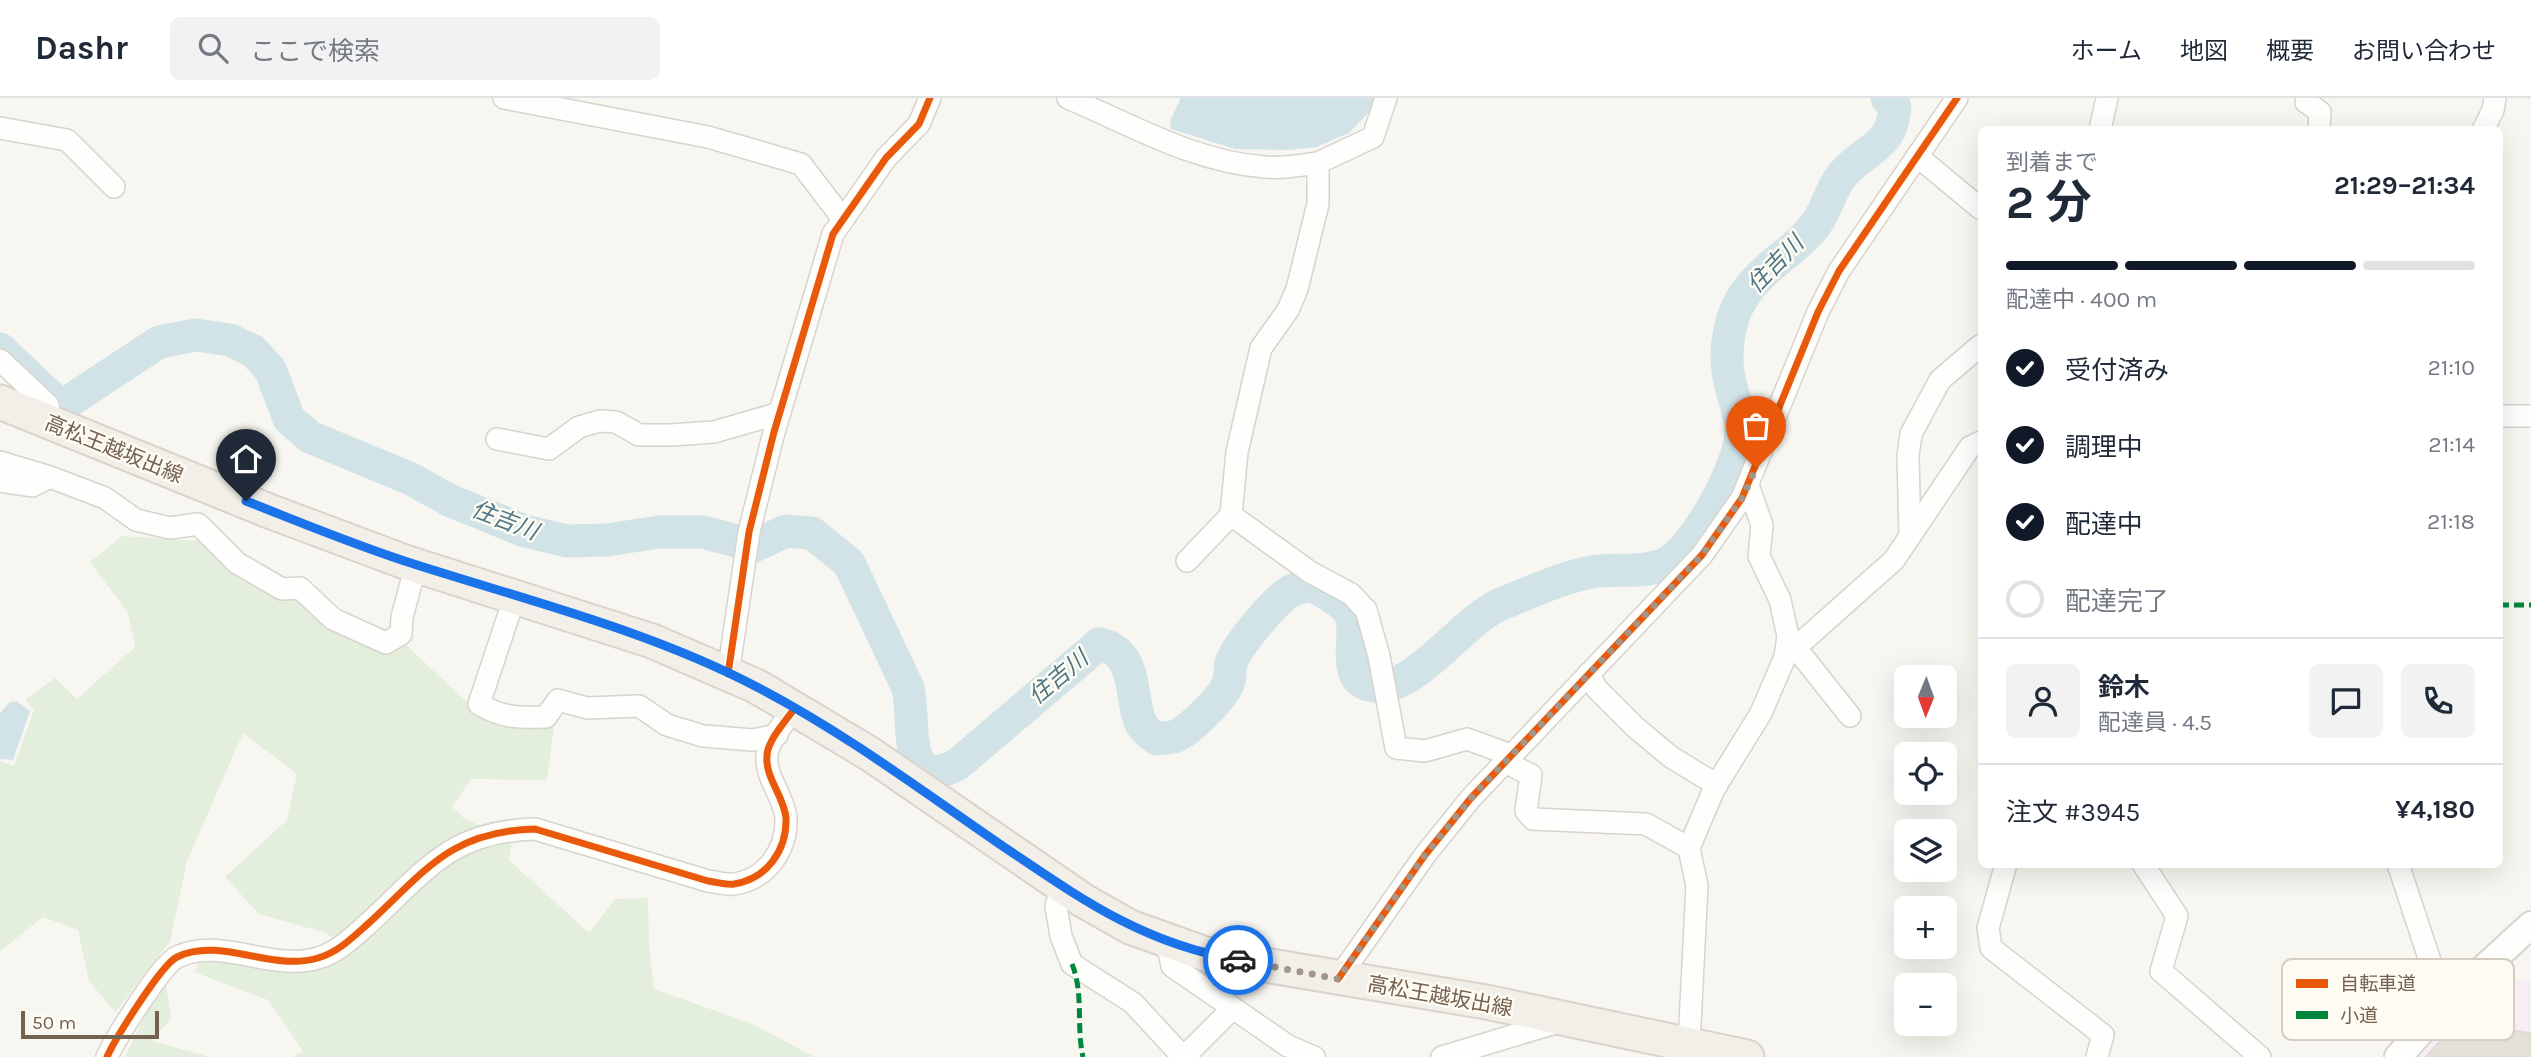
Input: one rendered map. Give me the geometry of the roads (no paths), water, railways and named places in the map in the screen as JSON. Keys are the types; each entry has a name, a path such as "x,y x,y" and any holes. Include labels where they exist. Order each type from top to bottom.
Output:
{"main road":[{"name":"高松王越坂出線","path":"0,402 234,497 416,565 652,641 756,686 785,722 870,754 1061,886 1130,927 1167,942 1212,956 1486,1002 1720,1052"}],"street":[{"path":"504,98 708,137 801,164 843,219"},
{"path":"728,674 749,532 779,413 833,234 886,158 919,124 930,98"},
{"path":"1068,98 1167,144 1229,163 1268,168 1318,163 1373,137 1386,98"},
{"path":"1338,979 1425,855 1471,798 1702,555 1724,526 1748,485 1818,312 1839,271 1957,98"},
{"path":"2101,126 2107,98"},
{"path":"2307,98 2306,102 2320,112 2319,126"},
{"path":"2485,126 2493,110 2495,98"},
{"path":"0,128 67,140 114,187"},
{"path":"1917,156 1978,207"},
{"path":"1187,561 1231,515 1237,452 1261,348 1287,310 1297,289 1318,204 1318,163"},
{"path":"1910,535 1908,456 1911,434 1940,380 1978,348"},
{"path":"0,360 48,405 51,423"},
{"path":"497,439 549,449 579,427 600,421 617,422 639,435 671,435 714,432 779,413"},
{"path":"2503,416 2531,416"},
{"path":"1720,1052 1697,886 1689,848 1717,786 1761,713 1791,653 1894,560 1970,447 1978,444"},
{"path":"0,463 50,477 105,498 136,520 170,528 198,524 237,563 282,589 300,588 333,619 386,643 401,634 402,617 416,565"},
{"path":"0,481 32,486 50,477"},
{"path":"1748,485 1762,525 1759,556 1780,600 1791,653 1850,716"},
{"path":"1231,515 1310,572 1351,594 1366,610 1379,656 1396,748 1425,751 1466,739 1508,759 1531,775 1526,811 1533,819 1646,824 1689,848"},
{"path":"515,596 479,704 496,714 513,719 546,717 558,700 587,708 639,706 667,725 703,736 753,740 785,722"},
{"path":"1588,674 1597,689 1635,727 1671,757 1717,786"},
{"path":"107,1057 115,1038 174,958 200,949 289,962 318,958 342,947 446,851 480,836 536,829 708,881 732,885 755,878 773,864 783,841 786,816 767,766 766,752 785,722"},
{"path":"2005,868 1988,928 1992,948 2103,1035 2097,1057"},
{"path":"2146,868 2176,916 2161,971 2260,1057"},
{"path":"2399,868 2429,959"},
{"path":"1061,886 1056,907 1061,936 1072,964 1133,1003 1184,1057 1232,1009"},
{"path":"2494,959 2531,925"},
{"path":"1167,942 1172,966 1288,1046 1314,1057"},
{"path":"1442,1057 1567,1019"},
{"path":"2398,1057 2413,1040"}],"waterway":[{"name":"住吉川","path":"0,349 56,402 65,404 159,342 196,335 230,340 253,351 270,369 289,419 310,437 411,479 451,501 525,531 567,541 607,540 659,532 703,532 754,546 786,531 812,533 849,563 908,688 914,750 919,762 927,770 940,771 958,764 1099,644 1113,649 1128,669 1136,707 1144,728 1157,739 1169,738 1189,727 1213,705 1228,684 1232,660 1243,643 1277,602 1298,588 1319,589 1346,607 1353,624 1354,670 1359,679 1368,685 1383,686 1412,674 1471,624 1499,605 1544,586 1580,575 1601,571 1647,569 1665,564 1677,556 1714,505 1739,447 1741,425 1727,363 1729,335 1737,308 1759,277 1810,232 1845,172 1884,139 1893,120 1895,107 1887,98"}]}
